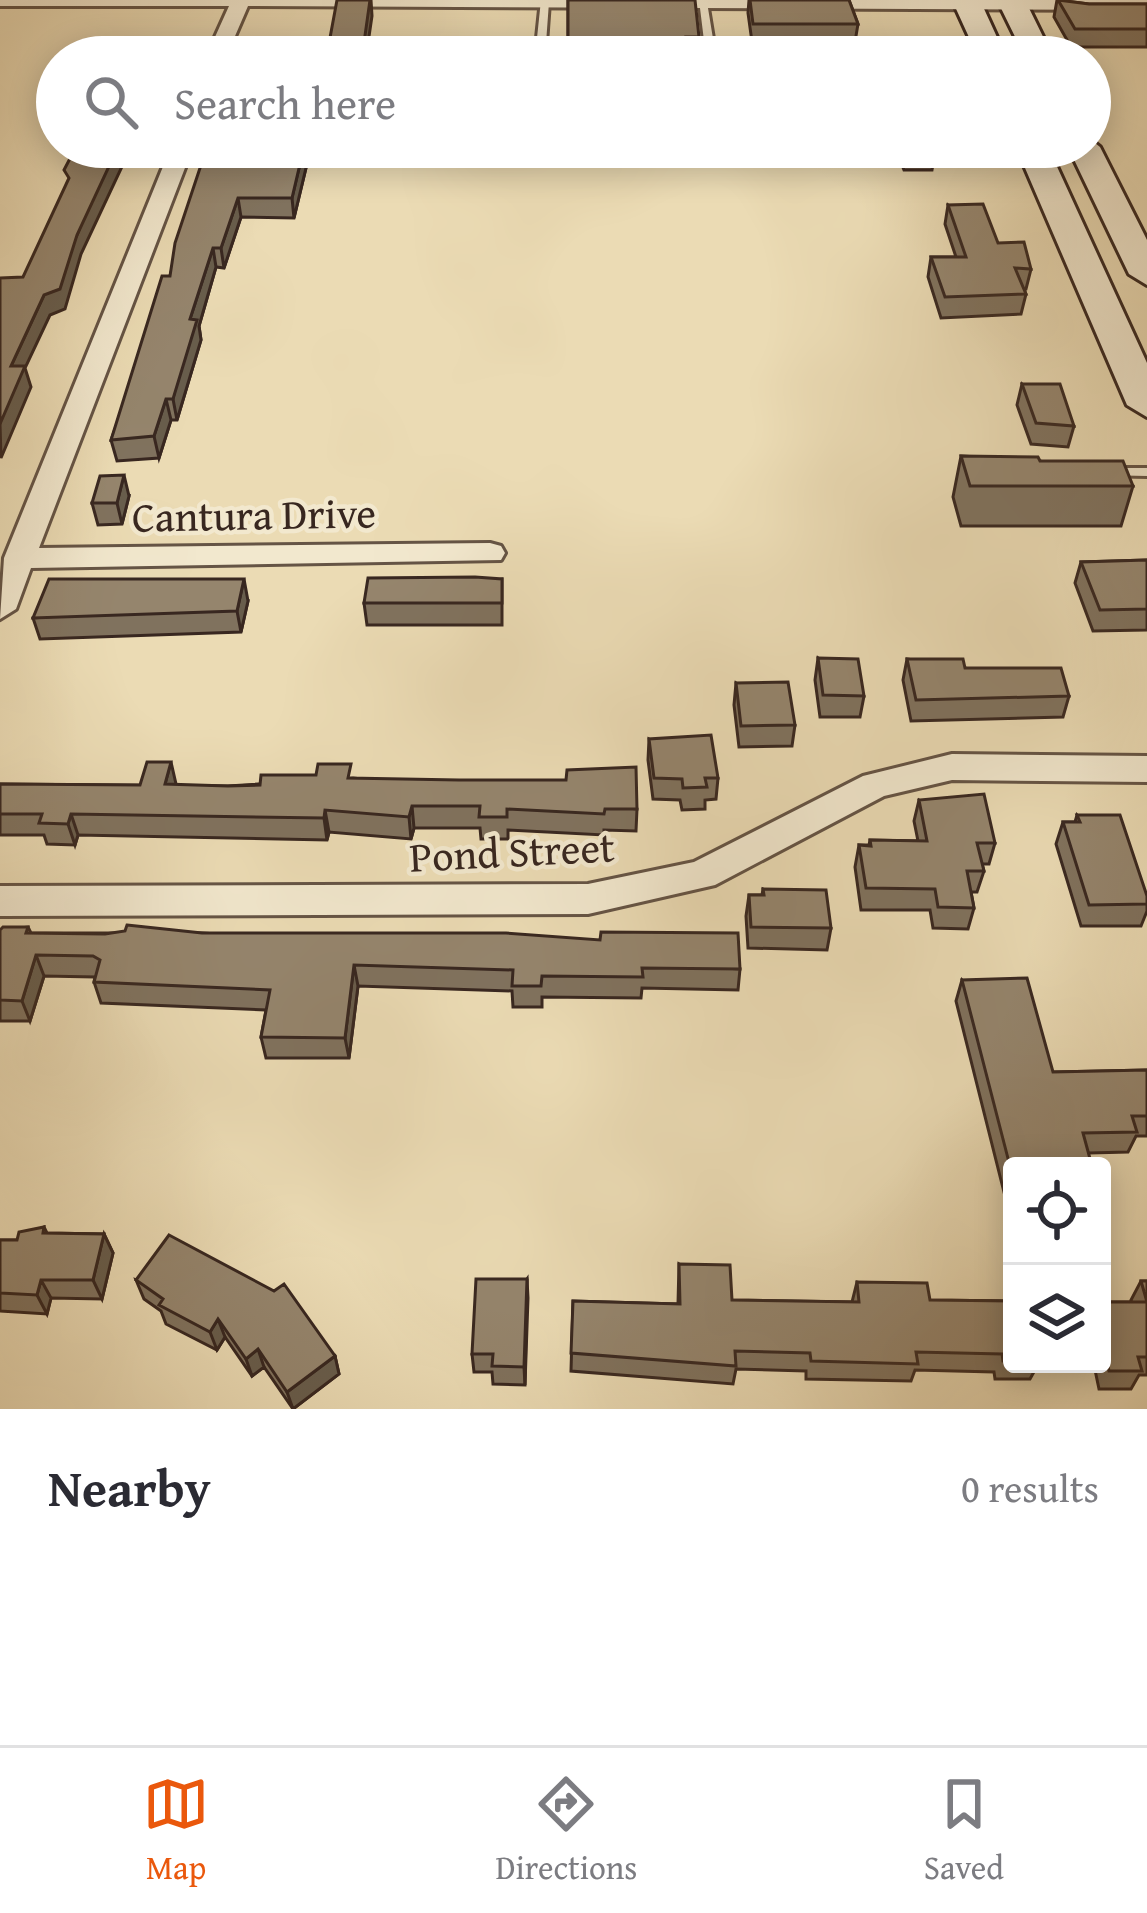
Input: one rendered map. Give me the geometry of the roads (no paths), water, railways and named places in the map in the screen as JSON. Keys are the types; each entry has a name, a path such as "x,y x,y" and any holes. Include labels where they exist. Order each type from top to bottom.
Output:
{"main road":[{"path":"967,2 982,36"},
{"path":"1012,2 1029,36"},
{"path":"1041,168 1147,405"},
{"path":"1094,168 1147,274"},
{"path":"1072,237 1128,236"}],"street":[{"path":"0,0 1147,4"},
{"path":"225,36 241,1"},
{"path":"0,609 174,168"},
{"name":"Cantura Drive","path":"19,558 490,554"},
{"name":"Pond Street","path":"0,902 588,899 702,875 875,785 952,767 1147,769"}],"lane":[{"path":"542,36 544,2"},
{"path":"703,2 708,36"},
{"path":"1084,471 1147,472"}]}
